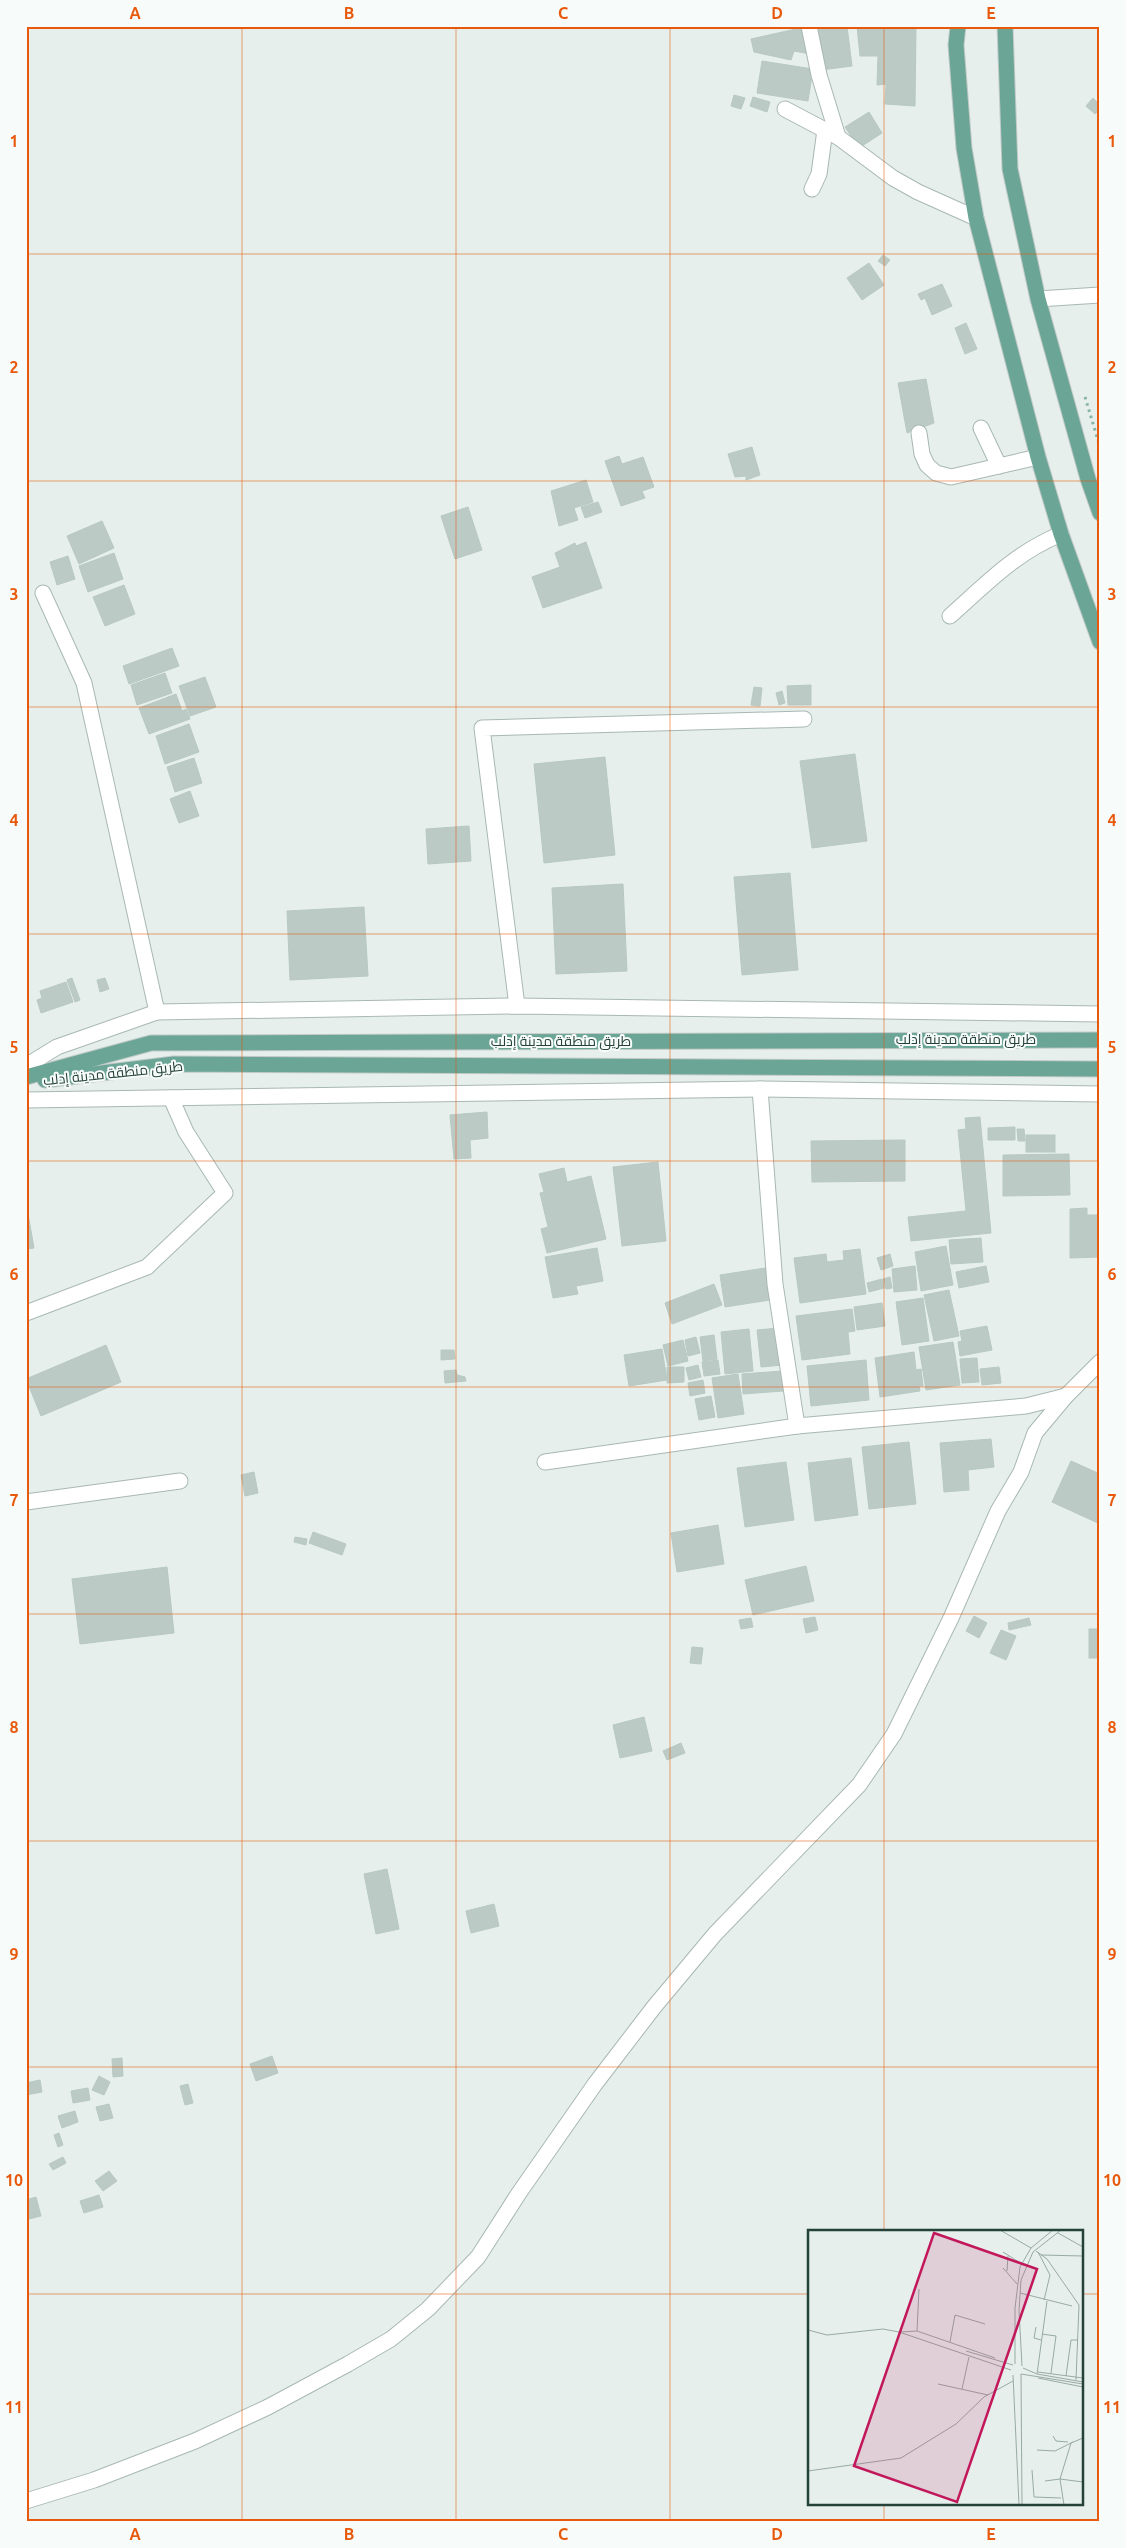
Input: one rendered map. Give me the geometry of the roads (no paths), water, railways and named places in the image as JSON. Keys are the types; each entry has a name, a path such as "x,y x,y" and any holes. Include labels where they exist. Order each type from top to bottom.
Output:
{"main road":[{"path":"958,26 956,44 964,148 976,218 1038,457 1061,534 1100,642"},
{"path":"1005,26 1010,169 1038,299 1088,479 1100,513"},
{"name":"طريق منطقة مدينة إدلب","path":"26,1077 150,1043 1100,1040"},
{"name":"طريق منطقة مدينة إدلب","path":"26,1082 174,1064 1100,1069"}],"street":[{"path":"809,26 831,133 819,174 812,189"},
{"path":"785,109 831,133 893,178 918,192 976,218"},
{"path":"1038,299 1100,295"},
{"path":"981,428 999,466"},
{"path":"919,434 922,454 927,465 936,473 951,477 1038,457"},
{"path":"950,616 1010,562 1038,543 1061,534"},
{"path":"43,593 84,683 158,1012"},
{"path":"517,1006 482,728 804,719"},
{"path":"26,1066 57,1047 158,1012 517,1006 1100,1014"},
{"path":"760,1089 775,1284 797,1426"},
{"path":"26,1100 760,1089 1100,1094"},
{"path":"26,1314 147,1267 225,1193 186,1132 171,1098"},
{"path":"26,2501 94,2480 195,2441 268,2407 348,2364 391,2339 428,2309 478,2257 519,2193 589,2092 654,2007 715,1934 859,1785 894,1734 951,1618 998,1511 1021,1472 1035,1433 1066,1396 1100,1362"},
{"path":"545,1462 797,1426 1026,1406 1066,1396"},
{"path":"26,1502 180,1481"}]}
